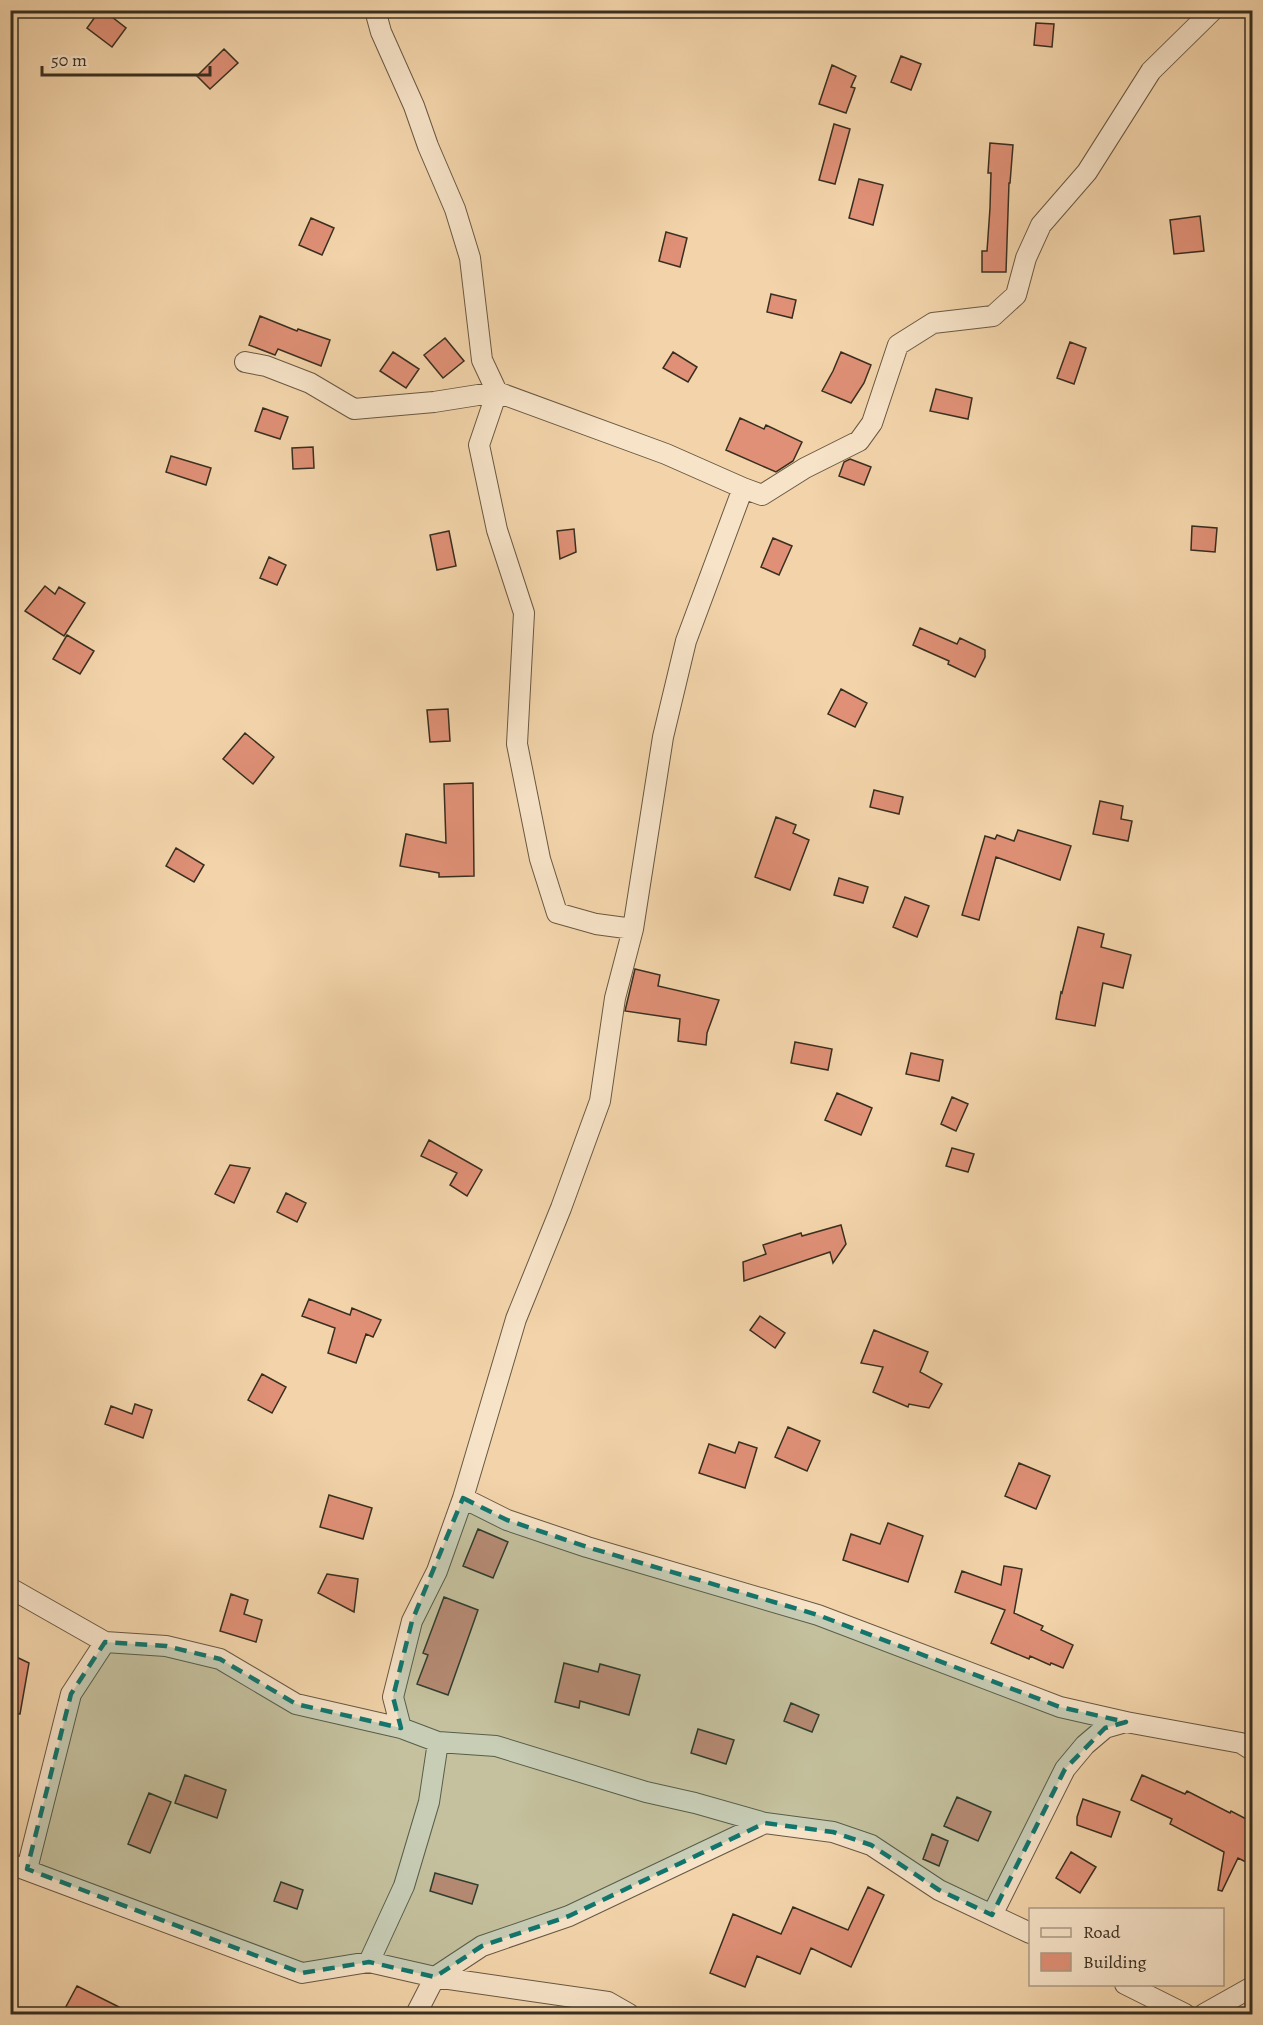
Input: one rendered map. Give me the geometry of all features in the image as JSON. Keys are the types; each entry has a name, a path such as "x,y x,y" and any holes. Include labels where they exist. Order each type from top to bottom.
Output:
{"street":[{"path":"375,10 381,32 456,210 470,258 482,360 497,392 479,445 497,530 524,614 517,744 540,859 557,914 596,924 633,929"},
{"path":"245,362 266,366 310,383 354,409 434,402 497,392 666,454 762,495 805,468 859,441 872,423 898,345 933,323 993,316 1016,296 1026,258 1041,225 1087,172 1151,71 1213,10"},
{"path":"401,1728 393,1697 412,1621 437,1571 463,1498 516,1319 561,1208 600,1101 615,998 633,929 663,737 686,641 743,488"},
{"path":"463,1498 507,1520 586,1547 818,1615 1060,1707 1240,1743 1252,1750"},
{"path":"10,1588 105,1642 166,1646 220,1659 296,1704 401,1728 438,1742 496,1746 646,1792 765,1823 832,1832 871,1845 939,1890 1029,1933"},
{"path":"105,1642 71,1694 19,1866 302,1972 369,1962 435,1977 608,2002 629,2014"},
{"path":"992,1915 1065,1769 1085,1745 1105,1728 1126,1722"},
{"path":"369,1962 404,1886 429,1802 438,1742"},
{"path":"417,2014 435,1977 482,1946 569,1916 765,1823"},
{"path":"1129,1986 1185,2014"},
{"path":"1204,2014 1252,1987"}],"highlighted area":[{"path":"463,1498 507,1520 587,1547 818,1615 1060,1707 1126,1722 1105,1728 1065,1769 992,1915 939,1890 871,1845 833,1832 765,1823 569,1916 482,1946 435,1977 369,1962 302,1973 27,1869 71,1694 105,1642 166,1646 220,1659 296,1704 401,1728 393,1697 412,1621"}],"building":[{"path":"100,10 126,28 112,47 87,28"},
{"path":"1036,23 1054,24 1052,47 1034,45"},
{"path":"224,49 238,63 210,89 197,76"},
{"path":"901,56 921,64 911,90 891,82"},
{"path":"832,65 856,76 851,87 855,88 846,113 819,104"},
{"path":"834,124 850,129 835,184 819,180"},
{"path":"990,143 1013,145 1009,183 1006,272 982,272 982,251 987,251 990,208 991,173 988,173"},
{"path":"859,179 883,185 873,225 849,218"},
{"path":"1200,216 1204,251 1174,254 1170,220"},
{"path":"311,218 334,228 322,255 299,245"},
{"path":"666,232 687,238 680,267 659,261"},
{"path":"771,294 796,300 792,318 767,312"},
{"path":"260,316 297,331 298,329 330,340 321,366 278,349 275,355 249,345"},
{"path":"445,338 464,361 443,378 424,355"},
{"path":"1070,342 1086,348 1074,384 1057,378"},
{"path":"393,352 419,369 406,388 380,371"},
{"path":"673,352 697,367 688,382 663,368"},
{"path":"841,352 871,365 864,383 851,403 822,391"},
{"path":"936,389 972,398 968,419 930,411"},
{"path":"263,408 288,417 280,439 255,431"},
{"path":"740,418 764,429 766,425 802,442 793,461 776,472 726,450"},
{"path":"313,447 314,468 293,469 292,448"},
{"path":"171,456 211,468 206,485 166,472"},
{"path":"850,459 871,467 864,485 839,476 844,462"},
{"path":"1192,526 1217,528 1215,552 1191,550"},
{"path":"574,529 576,552 560,559 557,531"},
{"path":"449,531 456,566 437,570 430,535"},
{"path":"773,538 792,546 779,575 761,567"},
{"path":"269,557 286,565 277,585 260,578"},
{"path":"45,586 55,594 59,587 85,603 64,636 25,611"},
{"path":"920,628 957,644 960,638 985,650 985,657 975,677 948,664 949,661 913,645"},
{"path":"67,635 94,651 80,674 53,659"},
{"path":"841,689 867,703 855,727 828,714"},
{"path":"448,709 450,741 430,742 427,710"},
{"path":"245,733 274,757 253,784 223,759"},
{"path":"473,783 474,876 439,877 439,873 400,866 406,834 446,843 444,784"},
{"path":"874,790 903,797 899,814 870,807"},
{"path":"1100,801 1123,806 1121,819 1132,821 1128,841 1093,834"},
{"path":"776,817 796,825 793,833 809,840 790,890 755,877"},
{"path":"1018,830 1071,846 1060,880 996,857 979,920 962,915 985,836 995,839 997,835 1014,841"},
{"path":"176,848 204,865 194,882 166,866"},
{"path":"839,878 868,887 863,903 834,895"},
{"path":"905,897 929,906 917,937 893,927"},
{"path":"1078,927 1104,934 1101,947 1131,955 1123,988 1103,983 1095,1026 1056,1019"},
{"path":"635,969 660,975 658,986 719,1000 707,1033 706,1045 678,1041 680,1019 625,1011"},
{"path":"795,1042 832,1049 828,1070 791,1063"},
{"path":"911,1053 943,1060 939,1081 906,1074"},
{"path":"837,1093 872,1108 861,1135 825,1120"},
{"path":"952,1097 968,1104 956,1131 941,1124"},
{"path":"429,1140 482,1170 467,1196 450,1185 457,1173 421,1156"},
{"path":"952,1148 974,1154 968,1172 946,1166"},
{"path":"230,1165 250,1168 234,1203 215,1194"},
{"path":"286,1193 306,1203 297,1222 277,1212"},
{"path":"841,1225 846,1244 833,1263 830,1252 744,1281 743,1262 766,1254 763,1245 801,1233 802,1236"},
{"path":"309,1299 350,1315 352,1308 381,1320 373,1337 366,1334 356,1363 328,1353 335,1328 302,1316"},
{"path":"760,1316 785,1333 775,1348 750,1330"},
{"path":"874,1330 928,1352 920,1372 942,1384 929,1408 909,1404 908,1407 873,1392 883,1367 861,1363"},
{"path":"262,1374 286,1387 272,1413 248,1400"},
{"path":"135,1404 152,1410 143,1438 105,1424 111,1406 132,1414"},
{"path":"788,1427 820,1441 807,1471 775,1457"},
{"path":"739,1442 757,1448 745,1488 699,1473 709,1444 735,1453"},
{"path":"1019,1463 1050,1476 1036,1509 1005,1496"},
{"path":"329,1495 372,1508 363,1539 320,1527"},
{"path":"888,1523 923,1536 908,1582 843,1560 851,1534 880,1544"},
{"path":"478,1529 508,1542 493,1578 463,1566"},
{"path":"1004,1566 1022,1569 1014,1613 1043,1626 1041,1630 1073,1645 1063,1668 1030,1656 1029,1659 991,1643 1005,1610 955,1592 962,1571 1001,1585"},
{"path":"327,1574 358,1579 354,1612 318,1593"},
{"path":"231,1594 248,1600 244,1614 262,1620 256,1642 220,1631"},
{"path":"444,1597 478,1610 448,1695 417,1684 428,1655 423,1653"},
{"path":"10,1654 29,1663 20,1714 10,1713"},
{"path":"564,1663 598,1672 600,1664 640,1675 629,1715 580,1701 579,1708 555,1702"},
{"path":"791,1703 819,1715 812,1732 784,1721"},
{"path":"698,1729 734,1740 726,1764 691,1753"},
{"path":"185,1775 226,1790 217,1818 175,1803"},
{"path":"1142,1775 1185,1794 1187,1791 1252,1822 1252,1865 1238,1858 1222,1891 1218,1890 1224,1852 1170,1824 1172,1819 1131,1800"},
{"path":"149,1793 171,1802 150,1853 128,1844"},
{"path":"957,1797 991,1812 978,1841 944,1826"},
{"path":"1083,1799 1120,1812 1111,1837 1077,1825"},
{"path":"932,1834 948,1841 939,1866 923,1859"},
{"path":"1071,1852 1096,1867 1080,1893 1056,1878"},
{"path":"435,1873 478,1885 472,1904 430,1891"},
{"path":"281,1882 303,1890 297,1909 274,1901"},
{"path":"868,1887 884,1895 851,1967 811,1948 800,1974 757,1956 745,1987 710,1973 733,1914 781,1934 793,1907 848,1930"},
{"path":"77,1986 133,2014 62,2014"}]}
